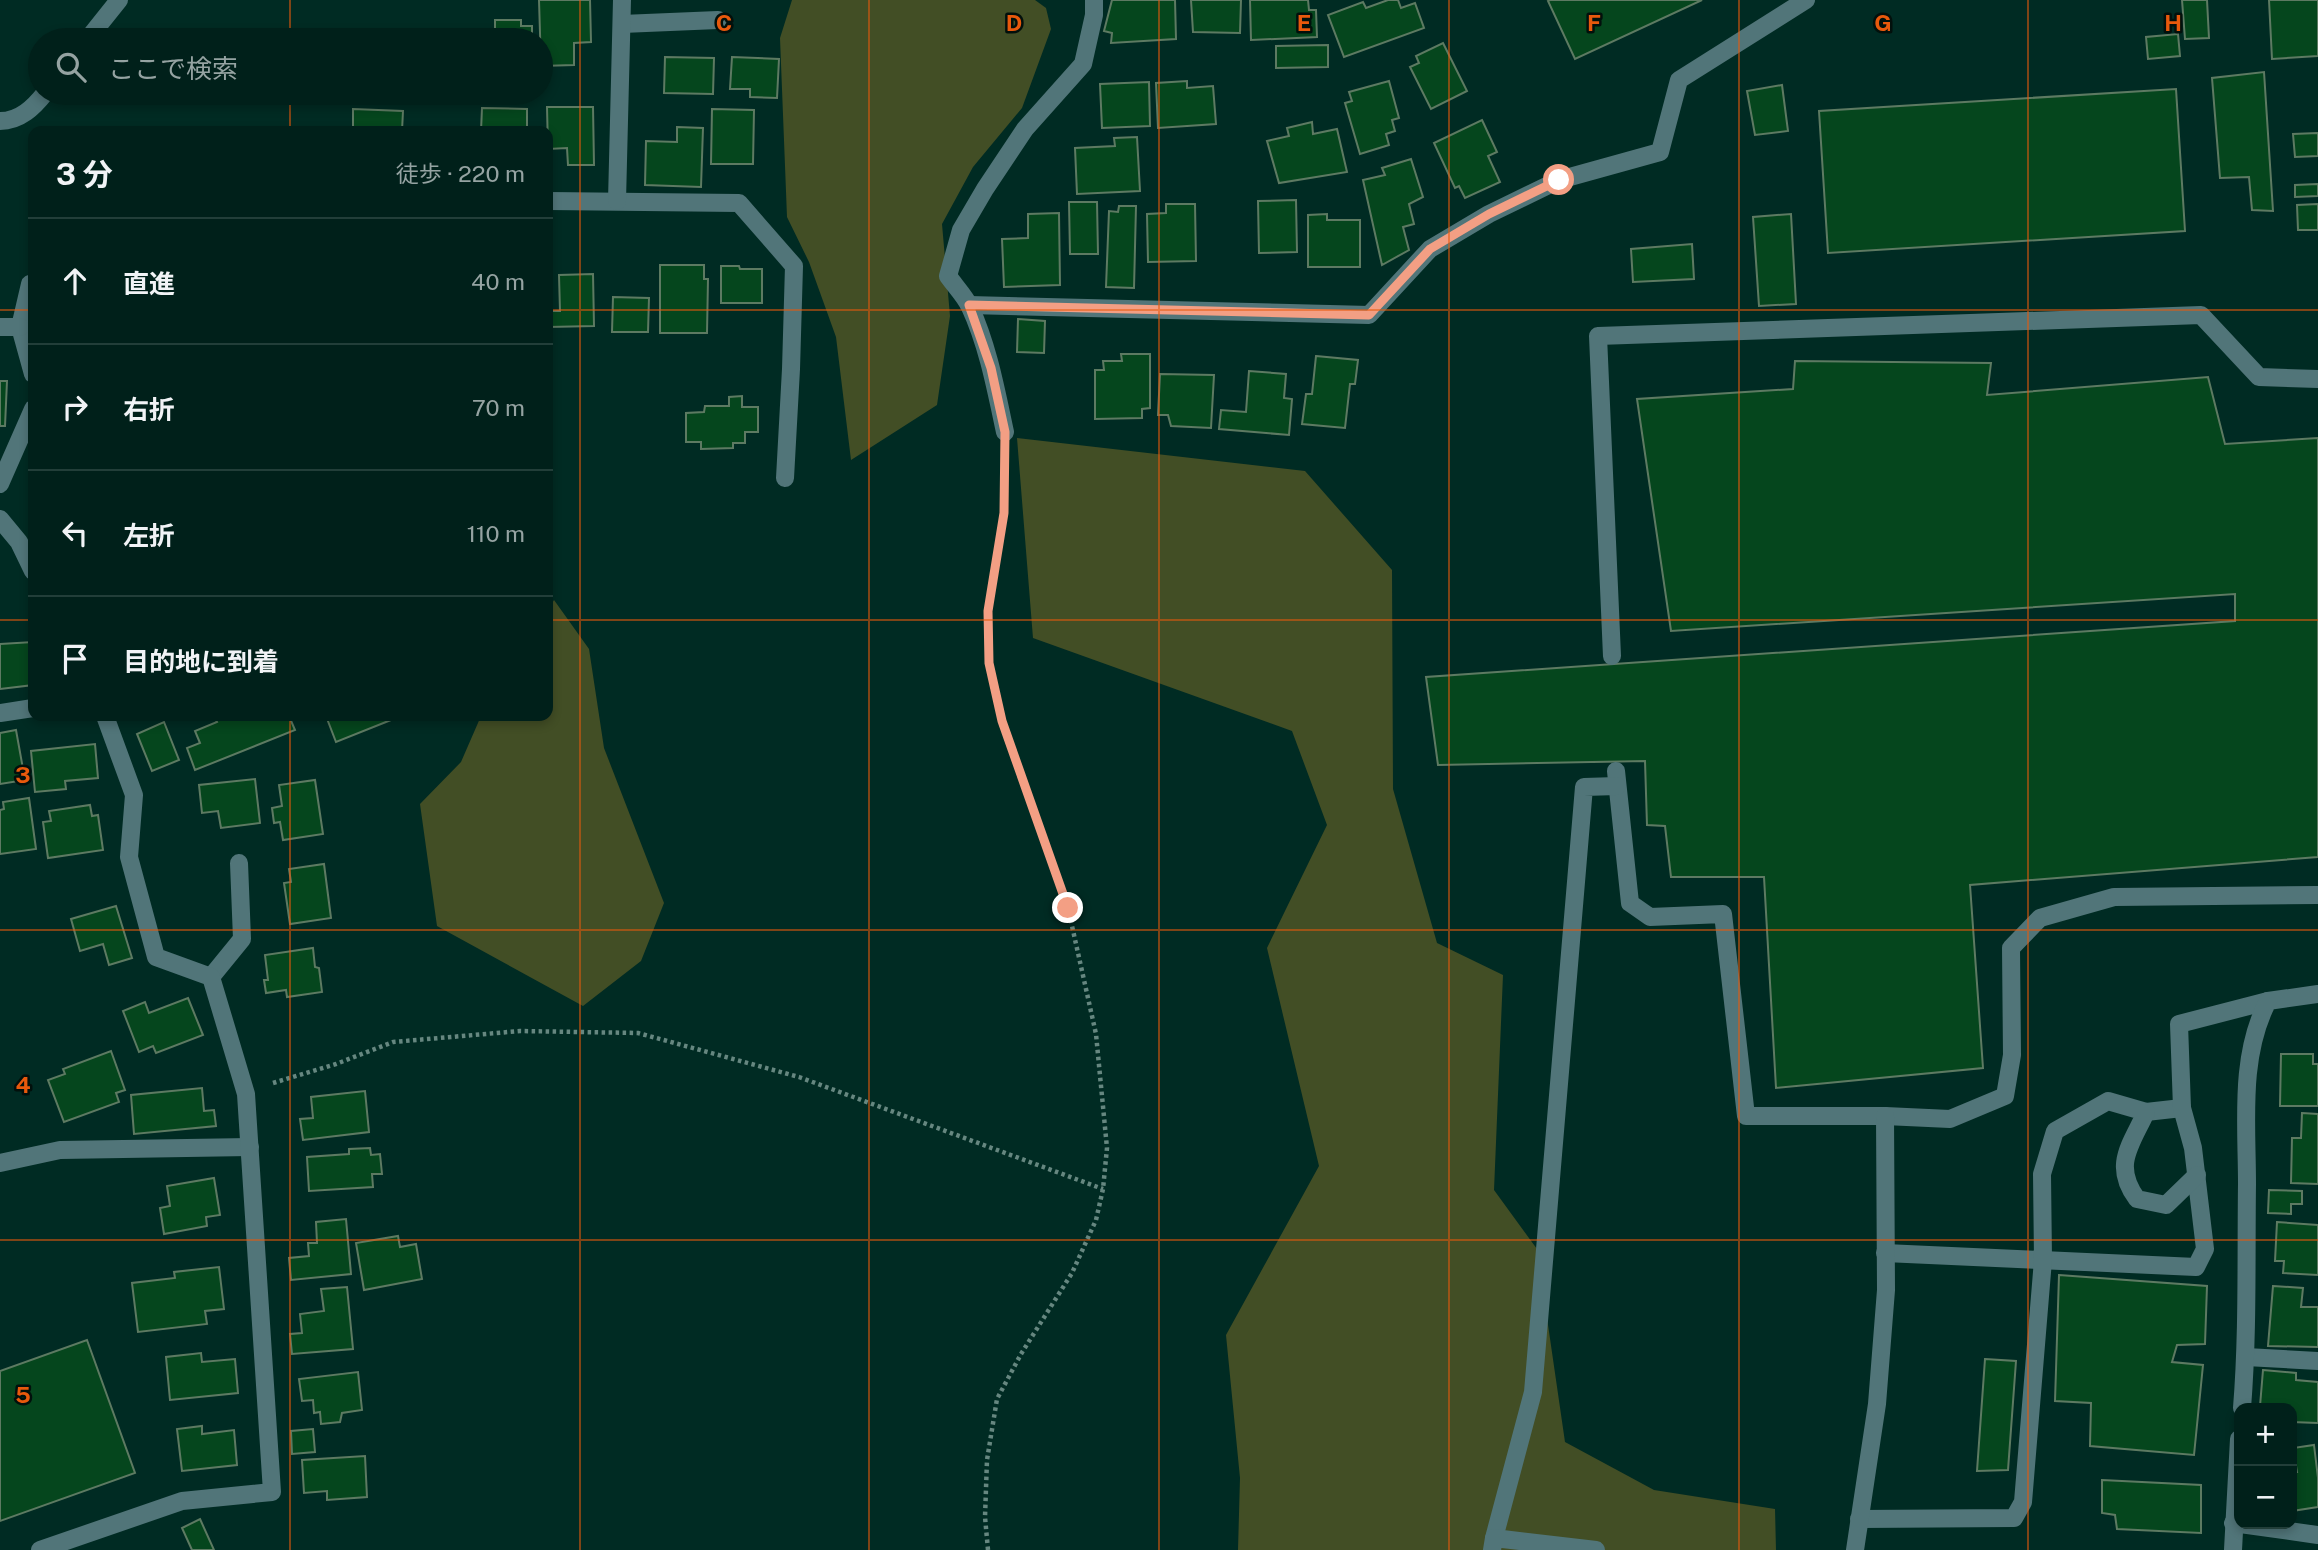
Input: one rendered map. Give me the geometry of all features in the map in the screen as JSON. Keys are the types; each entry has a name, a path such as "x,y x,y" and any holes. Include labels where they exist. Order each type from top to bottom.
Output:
{"street":[{"path":"97,28 119,0"},
{"path":"617,201 622,0"},
{"path":"1005,432 991,368 969,305 948,276 961,230 985,189 1025,128 1083,64 1094,15 1094,0"},
{"path":"969,305 1369,315 1430,249 1489,214 1559,180 1660,152 1679,80 1806,0"},
{"path":"622,23 718,20"},
{"path":"0,121 31,110 35,105"},
{"path":"553,201 739,203 794,266 785,478"},
{"path":"28,293 20,327 28,355"},
{"path":"1612,656 1598,336 2201,315 2259,377 2318,379"},
{"path":"0,327 20,327"},
{"path":"0,484 28,420"},
{"path":"0,519 19,542 28,561"},
{"path":"0,713 28,709"},
{"path":"107,721 134,795 129,857 156,957 211,977"},
{"path":"1596,1550 1493,1544 1532,1392 1584,787 1617,779 1630,904 1650,917 1723,914 1746,1116 1950,1119 2005,1096 2012,1055 2011,948 2040,918 2114,897 2318,895"},
{"path":"211,977 242,939 239,863"},
{"path":"40,1550 182,1501 272,1492 246,1094 211,977"},
{"path":"1885,1252 2196,1267 2205,1250 2193,1148 2182,1108 2179,1024 2268,1001 2318,994"},
{"path":"2242,1403 2246,1357 2247,1069 2259,1019 2268,1001"},
{"path":"1860,1519 2014,1518 2023,1502 2043,1260 2042,1174 2055,1131 2108,1101 2146,1112 2182,1108"},
{"path":"2146,1112 2124,1159 2128,1187 2137,1199 2166,1205 2197,1175"},
{"path":"1855,1550 1877,1404 1885,1290 1885,1116"},
{"path":"0,1163 60,1150 250,1147"},
{"path":"2246,1357 2318,1361"},
{"path":"2232,1550 2237,1466"},
{"path":"2233,1523 2318,1535"}],"path":[{"path":"988,1550 985,1517 987,1460 997,1399 1021,1354 1072,1273 1096,1220 1103,1189 1107,1148 1096,1034 1068,908 1002,721 989,663 988,611 1004,513 1005,432"},
{"path":"246,1094 393,1042 520,1031 638,1033 799,1077 1103,1189"}],"green space":[{"path":"792,0 1035,0 1046,8 1051,29 1022,108 973,167 942,224 950,316 937,405 851,460 836,337 809,262 787,217 780,38"},
{"path":"1017,438 1305,471 1392,570 1393,789 1437,943 1503,975 1494,1190 1537,1249 1565,1442 1654,1490 1775,1509 1776,1550 1238,1550 1240,1478 1226,1335 1319,1166 1267,948 1327,825 1292,731 1033,638"},
{"path":"553,602 589,649 604,748 664,903 641,961 583,1006 437,926 420,804 461,762 479,721 553,721"}],"building":[{"path":"539,0 590,0 591,42 574,43 574,65 553,66 553,28 540,28"},
{"path":"1112,0 1175,0 1176,39 1111,43 1112,33 1104,31"},
{"path":"1191,0 1241,0 1240,33 1193,32"},
{"path":"1250,0 1308,0 1309,10 1316,10 1317,37 1251,40"},
{"path":"1388,0 1398,0 1401,8 1415,3 1424,28 1344,57 1328,15 1363,2 1366,8"},
{"path":"1702,0 1575,59 1548,1"},
{"path":"2182,0 2207,0 2209,38 2185,39"},
{"path":"2269,0 2318,0 2318,56 2272,59"},
{"path":"495,20 521,20 521,26 532,26 532,28 495,28"},
{"path":"2178,34 2180,56 2148,59 2146,37"},
{"path":"1443,43 1467,91 1431,109 1410,67 1419,63 1416,56"},
{"path":"1328,45 1328,67 1276,68 1276,46"},
{"path":"665,57 714,58 713,94 664,93"},
{"path":"732,57 779,59 777,98 750,97 750,89 730,89"},
{"path":"2264,72 2273,211 2252,210 2249,177 2220,178 2212,78"},
{"path":"1187,81 1187,88 1213,86 1216,124 1158,128 1156,83"},
{"path":"1389,81 1399,118 1392,120 1395,131 1386,134 1389,145 1360,154 1345,103 1352,101 1349,92"},
{"path":"1149,82 1150,126 1102,128 1100,84"},
{"path":"1782,85 1788,131 1755,135 1747,91"},
{"path":"2176,89 2185,231 1828,253 1819,111"},
{"path":"547,107 593,107 594,165 568,165 567,148 553,149 553,126 547,126"},
{"path":"482,108 527,109 527,126 481,126"},
{"path":"353,109 403,111 402,126 353,126"},
{"path":"712,109 754,110 753,164 711,164"},
{"path":"1482,120 1497,152 1488,156 1500,182 1465,198 1459,186 1455,188 1434,143"},
{"path":"1312,122 1313,134 1337,129 1347,172 1279,183 1267,141 1289,136 1287,128"},
{"path":"677,127 703,128 701,187 645,185 646,141 677,142"},
{"path":"2318,133 2318,156 2295,157 2293,134"},
{"path":"1137,137 1140,191 1077,194 1075,148 1115,146 1114,138"},
{"path":"1411,159 1423,197 1409,204 1414,224 1403,227 1409,250 1382,265 1363,180 1385,175 1382,168"},
{"path":"2318,184 2318,196 2295,197 2295,185"},
{"path":"1296,200 1297,252 1259,253 1258,201"},
{"path":"1069,202 1097,202 1098,254 1070,254"},
{"path":"1166,204 1195,204 1196,261 1148,262 1147,214 1166,213"},
{"path":"2318,204 2318,230 2298,230 2297,205"},
{"path":"1119,206 1136,206 1134,288 1106,287 1109,211 1118,212"},
{"path":"1059,213 1060,285 1004,287 1002,239 1028,238 1028,214"},
{"path":"1327,214 1327,220 1360,220 1360,267 1308,267 1308,215"},
{"path":"1791,214 1796,304 1759,306 1753,217"},
{"path":"1692,244 1694,279 1633,282 1631,249"},
{"path":"660,265 704,265 704,279 708,279 707,333 660,333"},
{"path":"721,266 762,269 762,303 721,303"},
{"path":"593,274 594,326 553,327 553,311 560,311 559,275"},
{"path":"613,297 649,298 648,332 612,332"},
{"path":"1018,319 1045,321 1044,353 1017,352"},
{"path":"1121,354 1150,354 1150,408 1142,409 1142,418 1095,419 1095,370 1104,370 1103,361 1122,361"},
{"path":"1316,356 1358,360 1355,384 1350,384 1345,428 1302,424 1306,394 1312,394"},
{"path":"1795,361 1991,363 1987,395 2208,377 2225,444 2318,438 2318,857 1970,885 1983,1068 1776,1088 1764,877 1671,877 1665,826 1647,825 1645,761 1438,765 1426,677 2235,621 2235,594 1671,631 1637,399 1793,389"},
{"path":"1249,371 1286,374 1284,398 1292,399 1289,435 1219,429 1221,410 1246,412"},
{"path":"1160,374 1214,375 1211,428 1171,426 1168,415 1158,415"},
{"path":"0,381 7,381 5,426 0,426"},
{"path":"742,396 742,407 758,407 758,432 745,432 745,443 733,443 733,448 701,449 701,442 686,442 686,413 704,412 705,406 729,406 729,397"},
{"path":"28,642 28,686 0,689 0,644"},
{"path":"291,721 295,730 195,770 187,748 200,743 195,731 217,722"},
{"path":"328,721 388,721 336,742"},
{"path":"164,722 179,760 152,771 137,734"},
{"path":"16,730 25,780 0,784 0,733"},
{"path":"95,744 98,778 65,781 66,789 35,792 31,751"},
{"path":"255,779 260,823 221,828 218,811 202,813 199,785"},
{"path":"315,780 323,834 283,840 280,822 274,823 272,808 282,806 279,785"},
{"path":"29,798 36,849 0,854 0,810 4,809 3,802"},
{"path":"90,805 92,816 98,815 103,850 48,858 43,822 51,821 49,811"},
{"path":"324,864 331,918 290,924 284,883 291,882 289,869"},
{"path":"116,906 132,958 109,965 103,944 80,951 71,919"},
{"path":"313,948 322,992 287,997 286,990 266,993 264,980 268,980 265,955"},
{"path":"188,998 203,1035 156,1053 153,1046 139,1052 123,1011 145,1002 149,1013"},
{"path":"111,1051 125,1090 116,1093 119,1102 64,1122 48,1080 65,1074 63,1069"},
{"path":"2281,1054 2313,1054 2313,1064 2318,1064 2318,1106 2280,1106"},
{"path":"202,1088 204,1111 214,1110 216,1126 134,1134 131,1095"},
{"path":"365,1091 369,1132 303,1140 300,1119 313,1118 311,1097"},
{"path":"2302,1113 2318,1114 2318,1184 2291,1183 2292,1138 2301,1138"},
{"path":"370,1148 371,1155 380,1154 382,1174 372,1174 373,1187 309,1191 307,1157 349,1154 349,1149"},
{"path":"214,1178 220,1215 206,1217 207,1226 164,1234 160,1208 170,1206 167,1186"},
{"path":"2269,1190 2302,1191 2302,1204 2291,1204 2291,1214 2268,1213"},
{"path":"346,1219 351,1274 291,1280 289,1258 309,1256 308,1243 317,1243 316,1222"},
{"path":"2277,1222 2318,1225 2318,1275 2283,1273 2284,1261 2275,1261"},
{"path":"398,1236 400,1247 416,1244 422,1279 364,1290 356,1243"},
{"path":"219,1267 224,1309 205,1311 207,1324 138,1332 132,1283 175,1278 174,1272"},
{"path":"2059,1275 2207,1286 2205,1344 2177,1345 2172,1362 2203,1365 2194,1455 2090,1446 2091,1403 2055,1401"},
{"path":"2273,1286 2303,1288 2301,1307 2318,1307 2318,1347 2268,1346"},
{"path":"347,1287 353,1349 292,1354 290,1334 302,1333 300,1314 324,1311 321,1289"},
{"path":"87,1340 135,1473 0,1521 0,1371"},
{"path":"201,1353 202,1362 235,1359 238,1393 170,1400 166,1357"},
{"path":"1985,1359 2016,1361 2008,1470 1977,1471"},
{"path":"2263,1370 2296,1373 2296,1380 2318,1382 2318,1423 2297,1422 2297,1403 2260,1403"},
{"path":"358,1372 362,1410 342,1413 340,1422 321,1424 320,1412 314,1413 313,1400 302,1401 299,1379"},
{"path":"202,1426 202,1434 234,1430 237,1465 182,1471 177,1429"},
{"path":"313,1429 315,1452 292,1454 291,1431"},
{"path":"2314,1445 2318,1507 2297,1510 2297,1447"},
{"path":"365,1456 367,1497 327,1500 327,1491 304,1493 302,1460"},
{"path":"2102,1480 2201,1485 2201,1533 2117,1529 2115,1515 2102,1513"},
{"path":"200,1519 214,1550 192,1550 182,1528"}],"route":[{"path":"1068,908 1002,721 989,663 988,611 1004,513 1005,432 991,368 969,305 1369,315 1430,249 1489,214 1559,180"}]}
